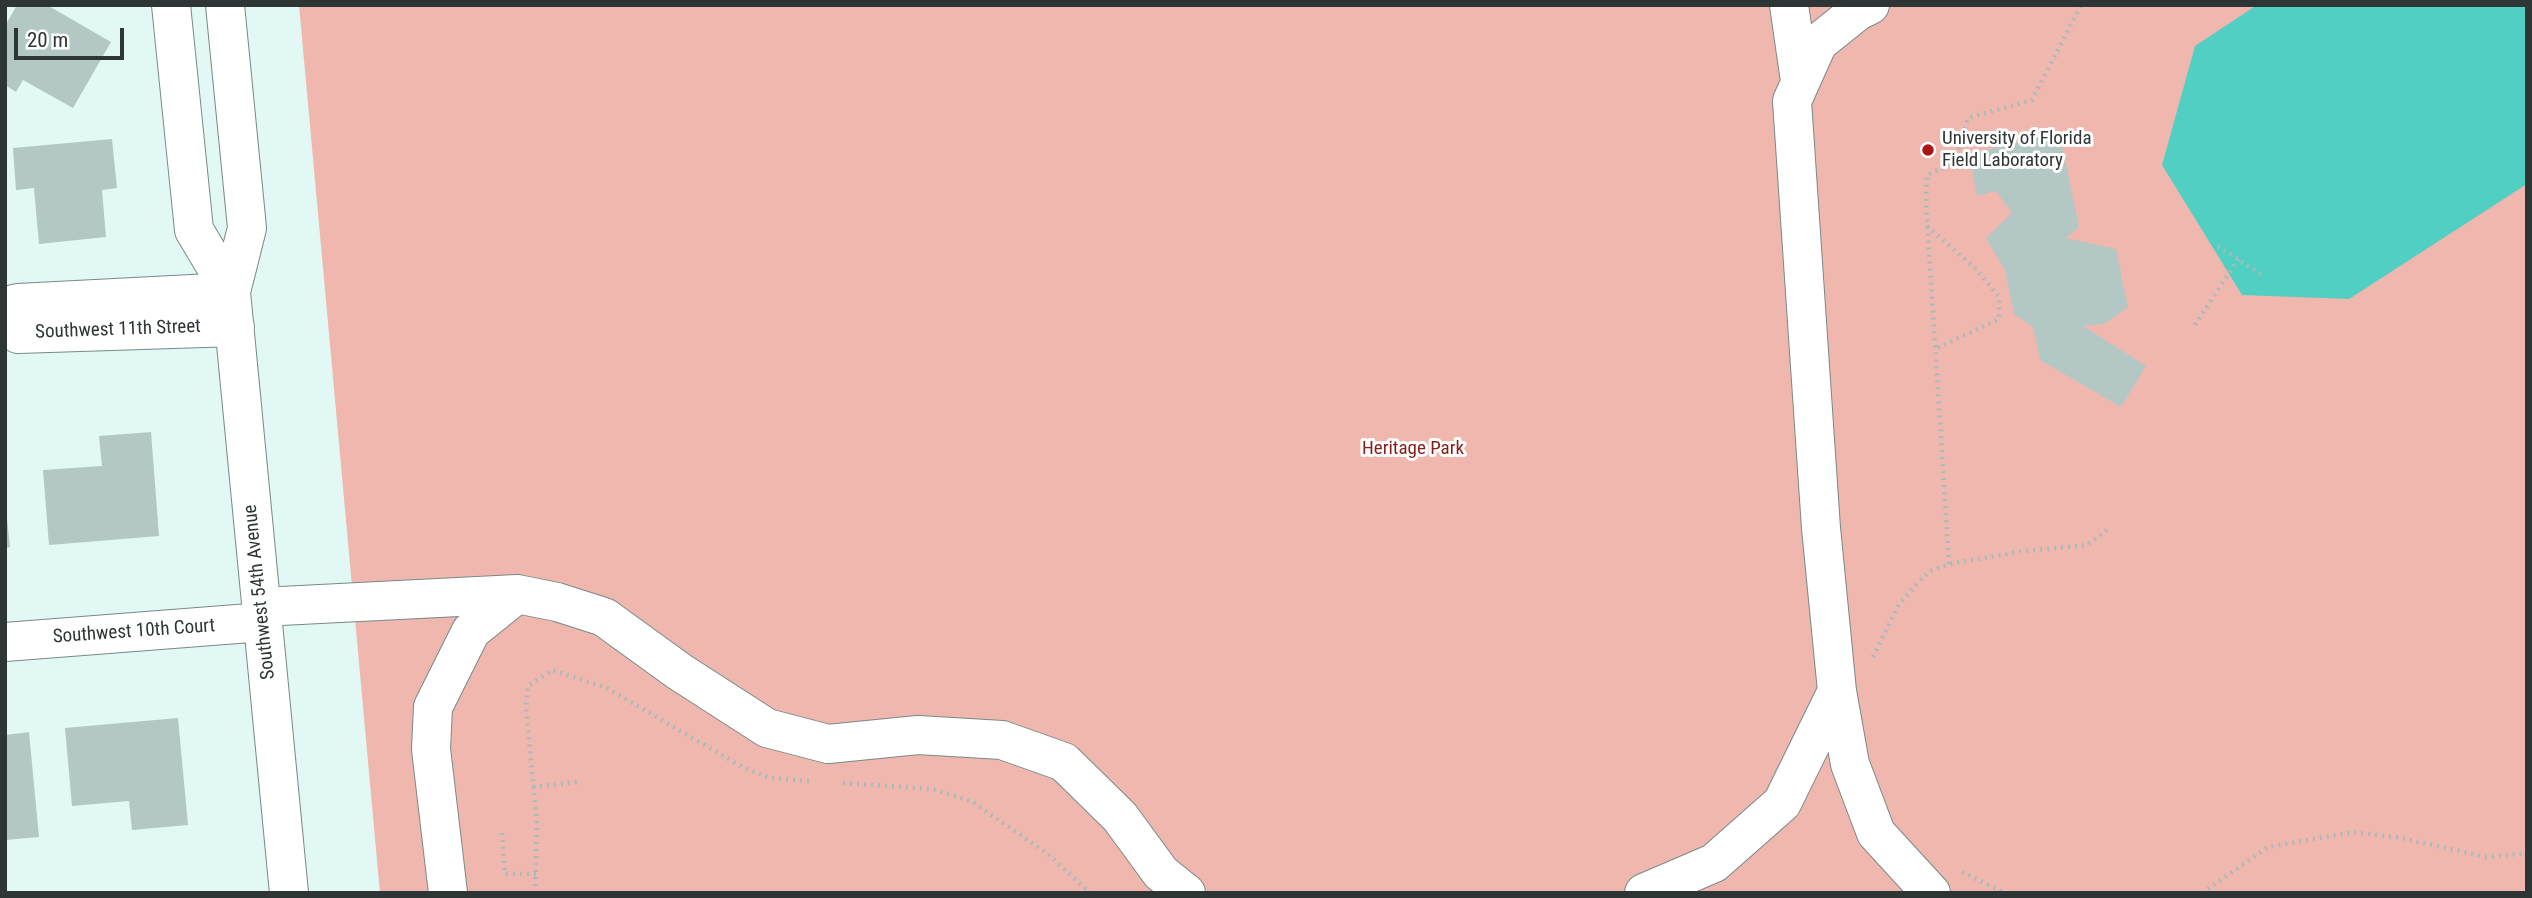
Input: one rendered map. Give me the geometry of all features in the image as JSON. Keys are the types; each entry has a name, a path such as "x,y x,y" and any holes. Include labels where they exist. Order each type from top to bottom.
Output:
{"street":[{"name":"Southwest 54th Avenue","path":"171,5 194,230 233,309"},
{"name":"Southwest 54th Avenue","path":"225,5 247,228 233,309 289,893"},
{"path":"1789,5 1800,81"},
{"path":"1870,5 1818,43 1792,101 1820,514 1837,691 1850,764 1876,834 1942,880"},
{"name":"Southwest 11th Street","path":"5,306 18,303 233,309"},
{"name":"Southwest 11th Street","path":"5,324 19,334 233,309"},
{"path":"448,893 431,749 433,707 471,631 517,594"},
{"name":"Southwest 10th Court","path":"5,642 262,615 517,594 557,602 604,617 680,672 767,728 828,744 918,735 1002,740 1064,762 1120,817 1161,873 1186,893"},
{"path":"1644,893 1714,863 1783,803 1837,691"}],"path":[{"path":"1949,564 1927,226 1927,175 1955,162 1968,118 2032,100 2081,5"},
{"path":"1927,226 1976,269 1999,297 1999,319 1935,349"},
{"path":"2218,246 2262,275"},
{"path":"2196,325 2238,259"},
{"path":"1869,663 1899,604 1928,572 1949,564 2024,551 2087,545 2111,527"},
{"path":"536,893 537,824 526,707 528,686 552,670 607,688 744,768 770,778 811,781"},
{"path":"533,787 578,782"},
{"path":"838,783 932,789 971,801 1048,854 1090,893"},
{"path":"2202,893 2268,847 2354,832 2401,838 2486,857 2527,853"},
{"path":"502,833 505,874 536,874"},
{"path":"1942,880 2005,893"}],"green space":[{"name":"Heritage Park","path":"299,5 2527,5 2527,893 380,893"}],"water":[{"path":"2257,5 2527,5 2527,184 2349,299 2242,295 2162,165 2195,46"}],"building":[{"path":"17,5 47,5 111,42 73,108 23,80 16,92 5,85 5,26"},
{"path":"2040,137 2061,145 2064,154 2079,227 2066,238 2116,249 2128,307 2104,324 2083,326 2146,366 2121,407 2040,360 2033,327 2014,314 2005,270 1986,238 2012,213 1996,191 1977,196 1969,154"},
{"path":"112,139 117,188 102,190 106,237 39,244 34,188 16,190 13,148"},
{"path":"151,432 159,536 49,545 43,470 102,466 99,436"},
{"path":"5,518 10,547 5,548"},
{"path":"178,718 188,825 132,830 129,801 72,806 65,728"},
{"path":"29,732 39,837 5,840 5,735"}],"place":[{"name":"University of Florida Field Laboratory","path":"1928,150"}]}
